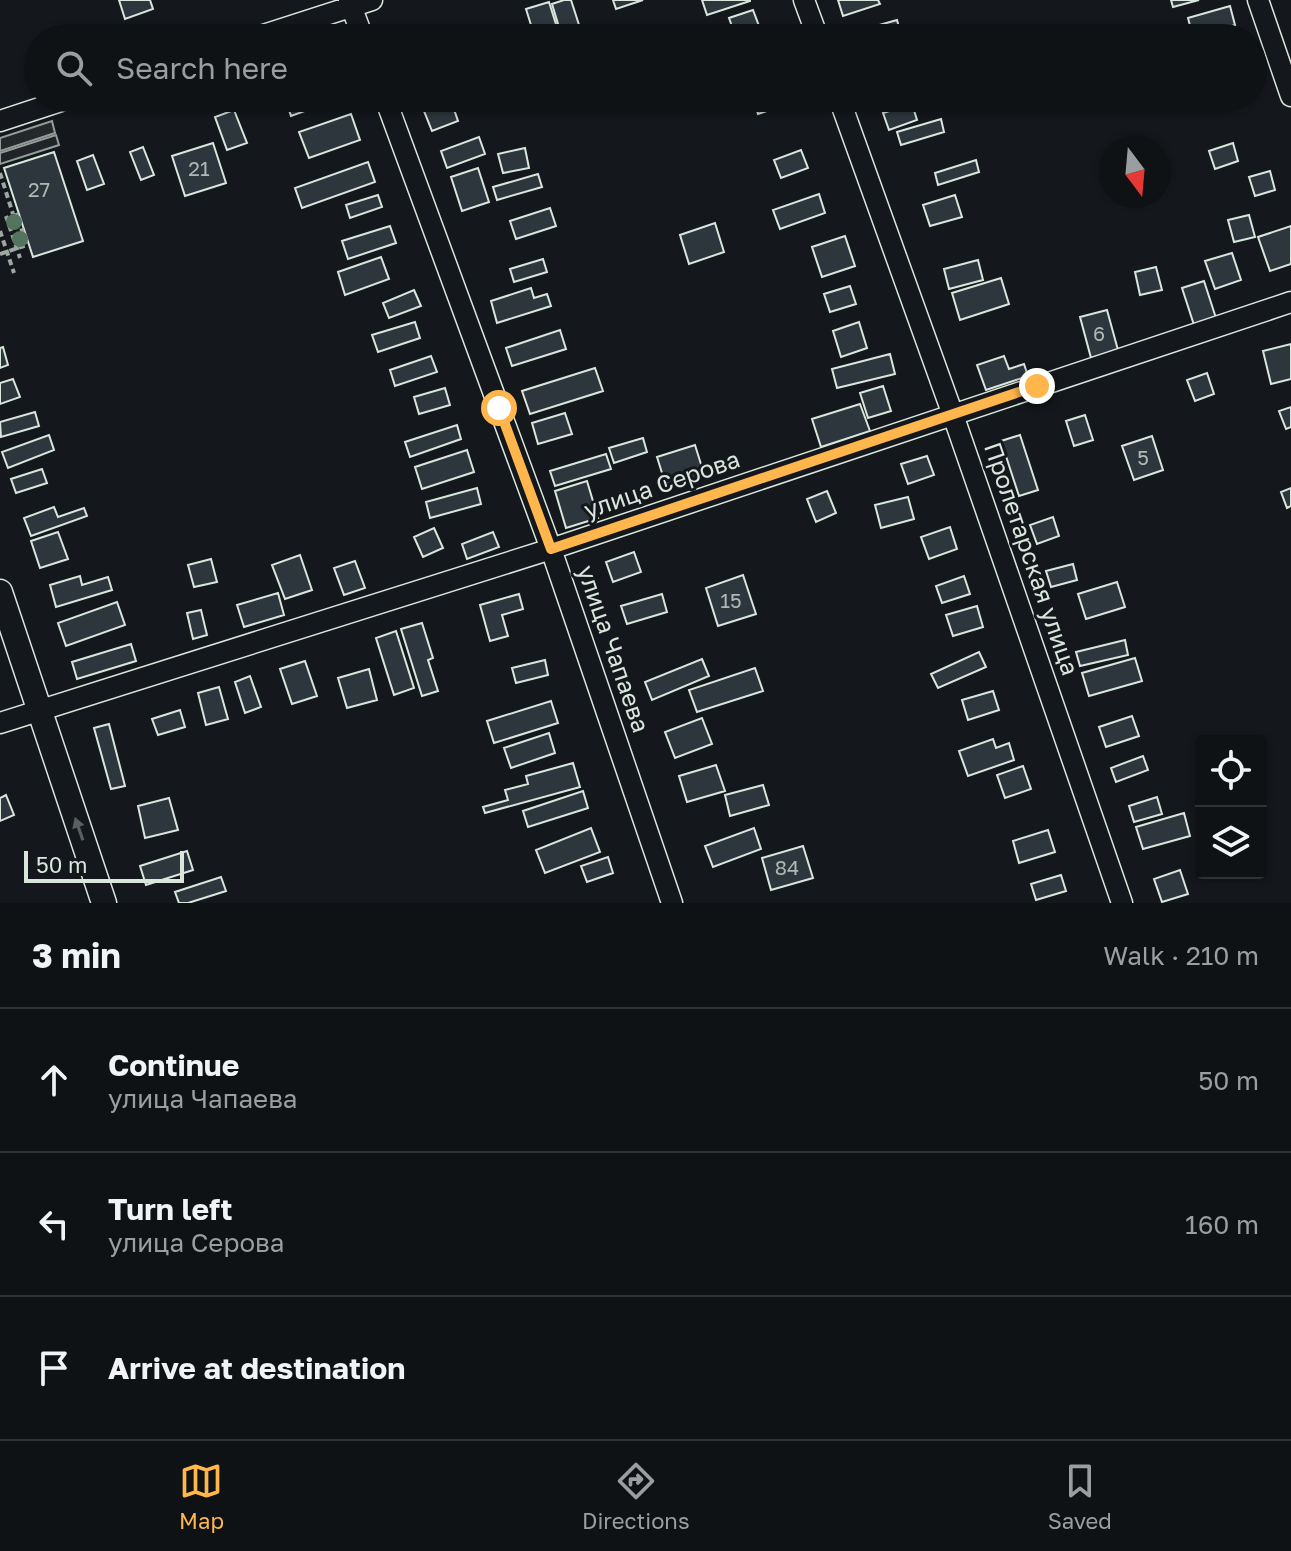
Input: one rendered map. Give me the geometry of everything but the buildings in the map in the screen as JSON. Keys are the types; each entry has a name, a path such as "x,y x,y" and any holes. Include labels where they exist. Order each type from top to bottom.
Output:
{"street":[{"path":"292,24 350,3 372,0"},
{"path":"804,0 813,24"},
{"path":"1258,0 1266,24"},
{"path":"350,3 358,24"},
{"path":"1267,26 1291,96"},
{"path":"0,121 27,112"},
{"name":"улица Чапаева","path":"390,112 551,549 672,903"},
{"name":"Пролетарская улица","path":"844,112 1122,903"},
{"name":"улица Серова","path":"0,723 551,549 1291,302"},
{"path":"0,592 104,903"}],"path":[{"path":"0,173 27,245 0,254"},
{"path":"16,213 3,217 20,258"},
{"path":"0,231 14,273"}],"shaded area":[{"path":"52,121 55,133 0,151 0,138"},
{"path":"56,135 59,145 0,164 0,153"}],"route":[{"path":"499,408 551,549 1037,386"}]}
